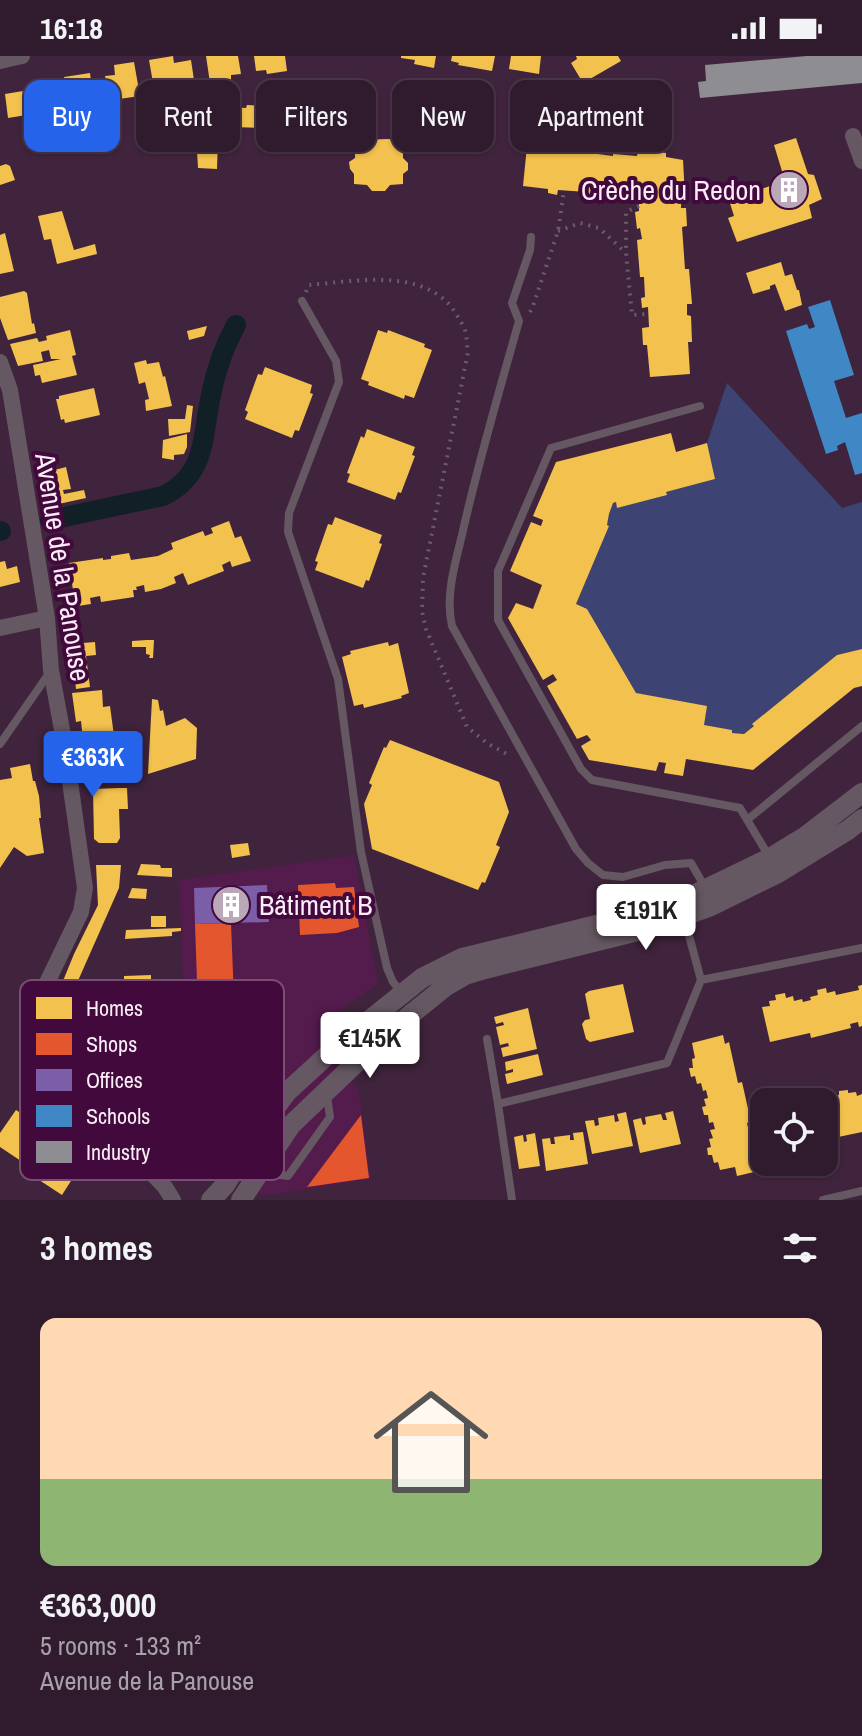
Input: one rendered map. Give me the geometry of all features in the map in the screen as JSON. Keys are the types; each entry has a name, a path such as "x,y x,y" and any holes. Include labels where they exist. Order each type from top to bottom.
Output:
{"street":[{"path":"0,61 22,56"},
{"path":"853,136 862,161"},
{"name":"Avenue de la Panouse","path":"0,362 10,390 47,618 51,670 85,888 81,912 48,980"},
{"path":"0,628 47,618"},
{"path":"774,865 862,793"},
{"path":"284,1135 383,1037 446,986 465,975 650,928 681,909 848,830 862,819"},
{"path":"284,1096 335,1048 402,993 439,968 462,958 645,913 681,909"},
{"path":"396,1026 402,1010 402,993"},
{"path":"291,1125 294,1109 311,1084 312,1069"},
{"name":"Avenue de la Panouse","path":"158,1180 173,1200"},
{"path":"211,1200 228,1180"},
{"path":"241,1200 254,1180"}],"lane":[{"path":"531,237 530,250 512,303 519,321 475,476 451,582 452,626 576,849 588,863 603,875 623,877 665,865 691,863 710,897"},
{"path":"302,301 336,361 339,382 289,513 288,532 338,679 361,852 387,968 402,993"},
{"path":"700,406 551,448 498,571 498,620 581,769 592,780 740,808 774,865"},
{"path":"0,744 51,670"},
{"path":"747,820 862,726"},
{"path":"498,1104 667,1063 701,980 681,909"},
{"path":"701,980 862,948"},
{"path":"487,1039 512,1200"},
{"path":"284,1175 288,1176 330,1117 326,1092"},
{"path":"823,1200 862,1191"}],"path":[{"path":"519,321 532,309 558,231 564,190"},
{"path":"639,206 626,212 626,253 632,315 648,314"},
{"path":"558,231 580,223 599,228 626,253"},
{"path":"302,301 309,285 404,281 435,293 453,308 466,331 468,352 423,578 422,611 426,629 467,727 487,743 533,769"}],"shaded area":[{"path":"727,383 842,508 862,502 862,649 837,655 744,734 704,725 636,693 576,604 609,526 613,503 616,502 617,508 715,479 707,443"},
{"path":"354,855 378,984 351,1002 318,1031 359,1093 371,1179 261,1196 255,1180 284,1180 284,980 183,980 179,880"}],"building: Homes":[{"path":"173,56 174,63 191,60 194,80 152,80 149,60"},
{"path":"206,56 238,56 241,74 231,75 231,80 210,80"},
{"path":"254,56 285,56 287,71 267,74 266,70 256,71"},
{"path":"401,56 436,56 434,68 414,64 415,60"},
{"path":"452,56 495,56 492,71 458,65 451,61"},
{"path":"511,56 541,56 539,74 509,69"},
{"path":"576,56 618,56 621,61 588,80 581,80 571,63 577,59"},
{"path":"134,62 136,97 120,99 120,80 106,80 105,76 115,75 114,65"},
{"path":"90,73 91,80 64,80 64,77"},
{"path":"24,91 24,115 8,118 5,94"},
{"path":"247,105 256,106 256,128 240,127 240,108 246,108"},
{"name":"Crèche du Redon","path":"796,138 808,174 814,175 822,199 809,205 812,218 737,242 728,218 734,216 729,200 785,181 774,145"},
{"path":"376,139 390,139 392,152 403,152 403,158 408,163 403,184 390,185 385,191 372,191 367,185 354,184 354,174 350,169 349,162 355,158 355,152 376,152"},
{"path":"197,152 218,152 217,169 198,168"},
{"path":"526,152 637,156 638,152 659,152 666,153 666,157 683,160 685,196 681,198 681,208 686,208 687,226 682,227 685,269 689,269 692,304 687,304 687,315 691,316 692,342 688,342 690,374 650,377 647,345 643,345 642,328 649,327 648,307 642,308 641,298 645,297 644,277 640,277 637,240 642,239 635,212 639,211 639,202 603,198 604,194 597,193 596,197 586,196 587,192 558,190 557,195 548,193 548,189 523,186"},
{"path":"0,166 10,166 15,180 0,185"},
{"path":"62,211 74,250 95,244 97,254 57,264 51,239 44,240 38,216"},
{"path":"5,233 14,271 0,274 0,235"},
{"path":"781,262 785,276 792,274 802,305 785,311 775,284 770,289 753,294 746,273"},
{"path":"24,291 36,333 8,340 0,318 0,297"},
{"path":"207,326 204,336 189,340 187,331"},
{"path":"70,330 77,375 42,383 40,375 35,376 33,365 61,359 51,359 49,350 41,352 43,361 18,366 10,344 37,338 39,342 47,340 46,336"},
{"path":"378,330 387,333 388,330 425,344 424,347 432,350 414,398 405,395 404,399 368,385 369,382 361,379"},
{"path":"146,360 147,364 159,362 172,406 146,411 145,400 149,399 145,382 139,384 134,363"},
{"path":"265,367 312,385 310,393 313,394 299,431 295,430 292,438 245,419 248,412 245,410 258,374 262,375"},
{"path":"94,388 100,415 65,423 64,419 61,420 56,399 59,396"},
{"path":"187,405 193,406 190,432 169,436 168,419 185,419"},
{"path":"367,429 415,447 412,455 415,456 401,493 398,492 395,500 347,482 350,474 347,473 361,436 364,438"},
{"path":"671,433 676,452 707,443 715,479 617,508 616,502 613,503 609,526 576,604 587,609 636,693 707,706 704,725 744,734 754,726 752,724 837,655 862,649 862,686 854,688 753,770 686,759 683,776 664,773 666,763 659,762 656,771 589,760 581,746 591,740 587,735 577,739 547,686 557,680 553,674 543,680 508,618 516,603 533,609 542,585 510,571 531,522 541,526 543,520 533,516 556,462"},
{"path":"187,434 184,454 174,455 174,460 162,458 163,440"},
{"path":"66,467 71,489 63,490 64,494 84,490 86,498 45,507 39,474"},
{"path":"335,517 382,535 379,543 382,544 369,581 366,580 363,588 315,570 318,562 315,561 328,524 332,525"},
{"path":"229,521 235,538 241,536 251,561 232,567 230,561 222,565 224,571 188,585 183,573 174,577 176,583 161,589 145,592 144,585 133,590 134,597 101,602 100,596 90,598 91,604 71,607 68,591 73,590 69,563 111,559 111,556 129,553 131,560 158,556 173,549 171,543 203,531 205,536 213,533 211,528"},
{"path":"5,561 7,569 17,566 20,582 0,587 0,562"},
{"path":"154,640 153,658 146,654 146,647 132,647 132,641"},
{"path":"95,642 96,655 86,656 90,687 76,689 71,644"},
{"path":"388,642 389,646 398,643 409,693 402,698 364,708 363,704 354,706 342,657 351,654 350,651"},
{"path":"102,690 103,707 110,706 114,736 83,740 81,721 76,722 72,693"},
{"path":"152,699 158,700 166,726 185,718 197,728 196,759 148,774"},
{"path":"390,740 499,782 509,812 496,845 500,847 485,883 482,882 478,890 372,849 364,804 372,785 369,783"},
{"path":"111,742 112,746 123,745 123,767 113,768 113,780 100,781 98,769 87,769 86,748"},
{"path":"30,764 39,796 44,853 27,856 14,847 0,868 0,780 12,778 10,768"},
{"path":"127,788 128,809 119,809 120,838 117,843 99,843 94,839 93,789"},
{"path":"248,843 250,855 232,858 230,845"},
{"path":"141,864 172,868 172,877 137,875"},
{"path":"96,865 121,865 119,888 78,980 63,980 74,954 98,905"},
{"path":"132,888 147,889 146,899 128,898"},
{"path":"151,916 166,916 166,927 151,927"},
{"path":"181,928 181,931 172,932 172,936 125,939 126,930"},
{"path":"151,975 151,980 124,980 124,976"},
{"path":"623,984 634,1032 590,1042 586,1039 582,1024 590,1019 585,994"},
{"path":"862,985 862,1026 859,1027 858,1022 850,1024 851,1028 811,1038 810,1033 770,1042 762,1007 770,1006 769,1001 776,1000 775,995 785,993 786,998 793,996 794,1001 802,999 803,1002 818,995 817,990 826,988 827,993 835,991 836,995 859,990 858,986"},
{"path":"528,1008 537,1049 503,1057 501,1048 509,1046 508,1043 500,1045 496,1027 504,1025 503,1022 496,1024 494,1017"},
{"path":"723,1035 725,1044 729,1042 750,1118 747,1123 750,1173 737,1176 735,1167 720,1170 718,1162 714,1163 712,1155 708,1155 707,1148 711,1147 709,1139 713,1138 710,1130 715,1129 702,1107 706,1106 704,1099 708,1098 706,1090 703,1091 701,1083 697,1084 695,1076 691,1077 689,1068 693,1068 692,1059 695,1058 692,1043"},
{"path":"538,1054 543,1075 507,1084 505,1074 513,1072 513,1069 506,1071 505,1062"},
{"path":"839,1091 856,1092 857,1096 862,1094 862,1132 838,1137"},
{"path":"16,1110 20,1113 20,1160 0,1147 0,1133"},
{"path":"673,1111 681,1144 640,1153 633,1120 641,1118 643,1125 646,1124 645,1117 661,1114 663,1120 667,1120 665,1113"},
{"path":"626,1112 633,1146 592,1154 585,1121 594,1120 595,1126 599,1125 598,1118 614,1115 615,1122 619,1121 617,1114"},
{"path":"583,1132 588,1164 546,1171 542,1139 550,1138 551,1144 555,1144 554,1137 570,1135 570,1140 574,1140 573,1133"},
{"path":"535,1133 540,1166 519,1169 514,1137 523,1135 524,1142 527,1141 526,1135"},
{"path":"39,1180 72,1180 62,1195"}],"building: Shops":[{"path":"335,883 336,888 354,887 359,927 337,933 300,935 298,885"},
{"path":"231,923 233,980 197,980 195,924"},
{"path":"361,1115 369,1178 307,1187"}],"building: Offices":[{"name":"Bâtiment B","path":"267,885 269,922 195,924 194,888"}],"building: Schools":[{"path":"830,300 854,375 834,381 846,418 862,413 862,473 855,475 845,442 837,446 838,450 826,454 786,331 807,324 809,329 815,327 808,307"}],"building: Industry":[{"path":"807,56 862,56 862,83 700,98 698,82 706,81 705,65"}],"waterway":[{"path":"50,520 163,496 188,477 200,453 218,368 236,325"}],"place":[{"name":"Crèche du Redon","path":"789,190"},
{"name":"Bâtiment B","path":"231,905"}]}
